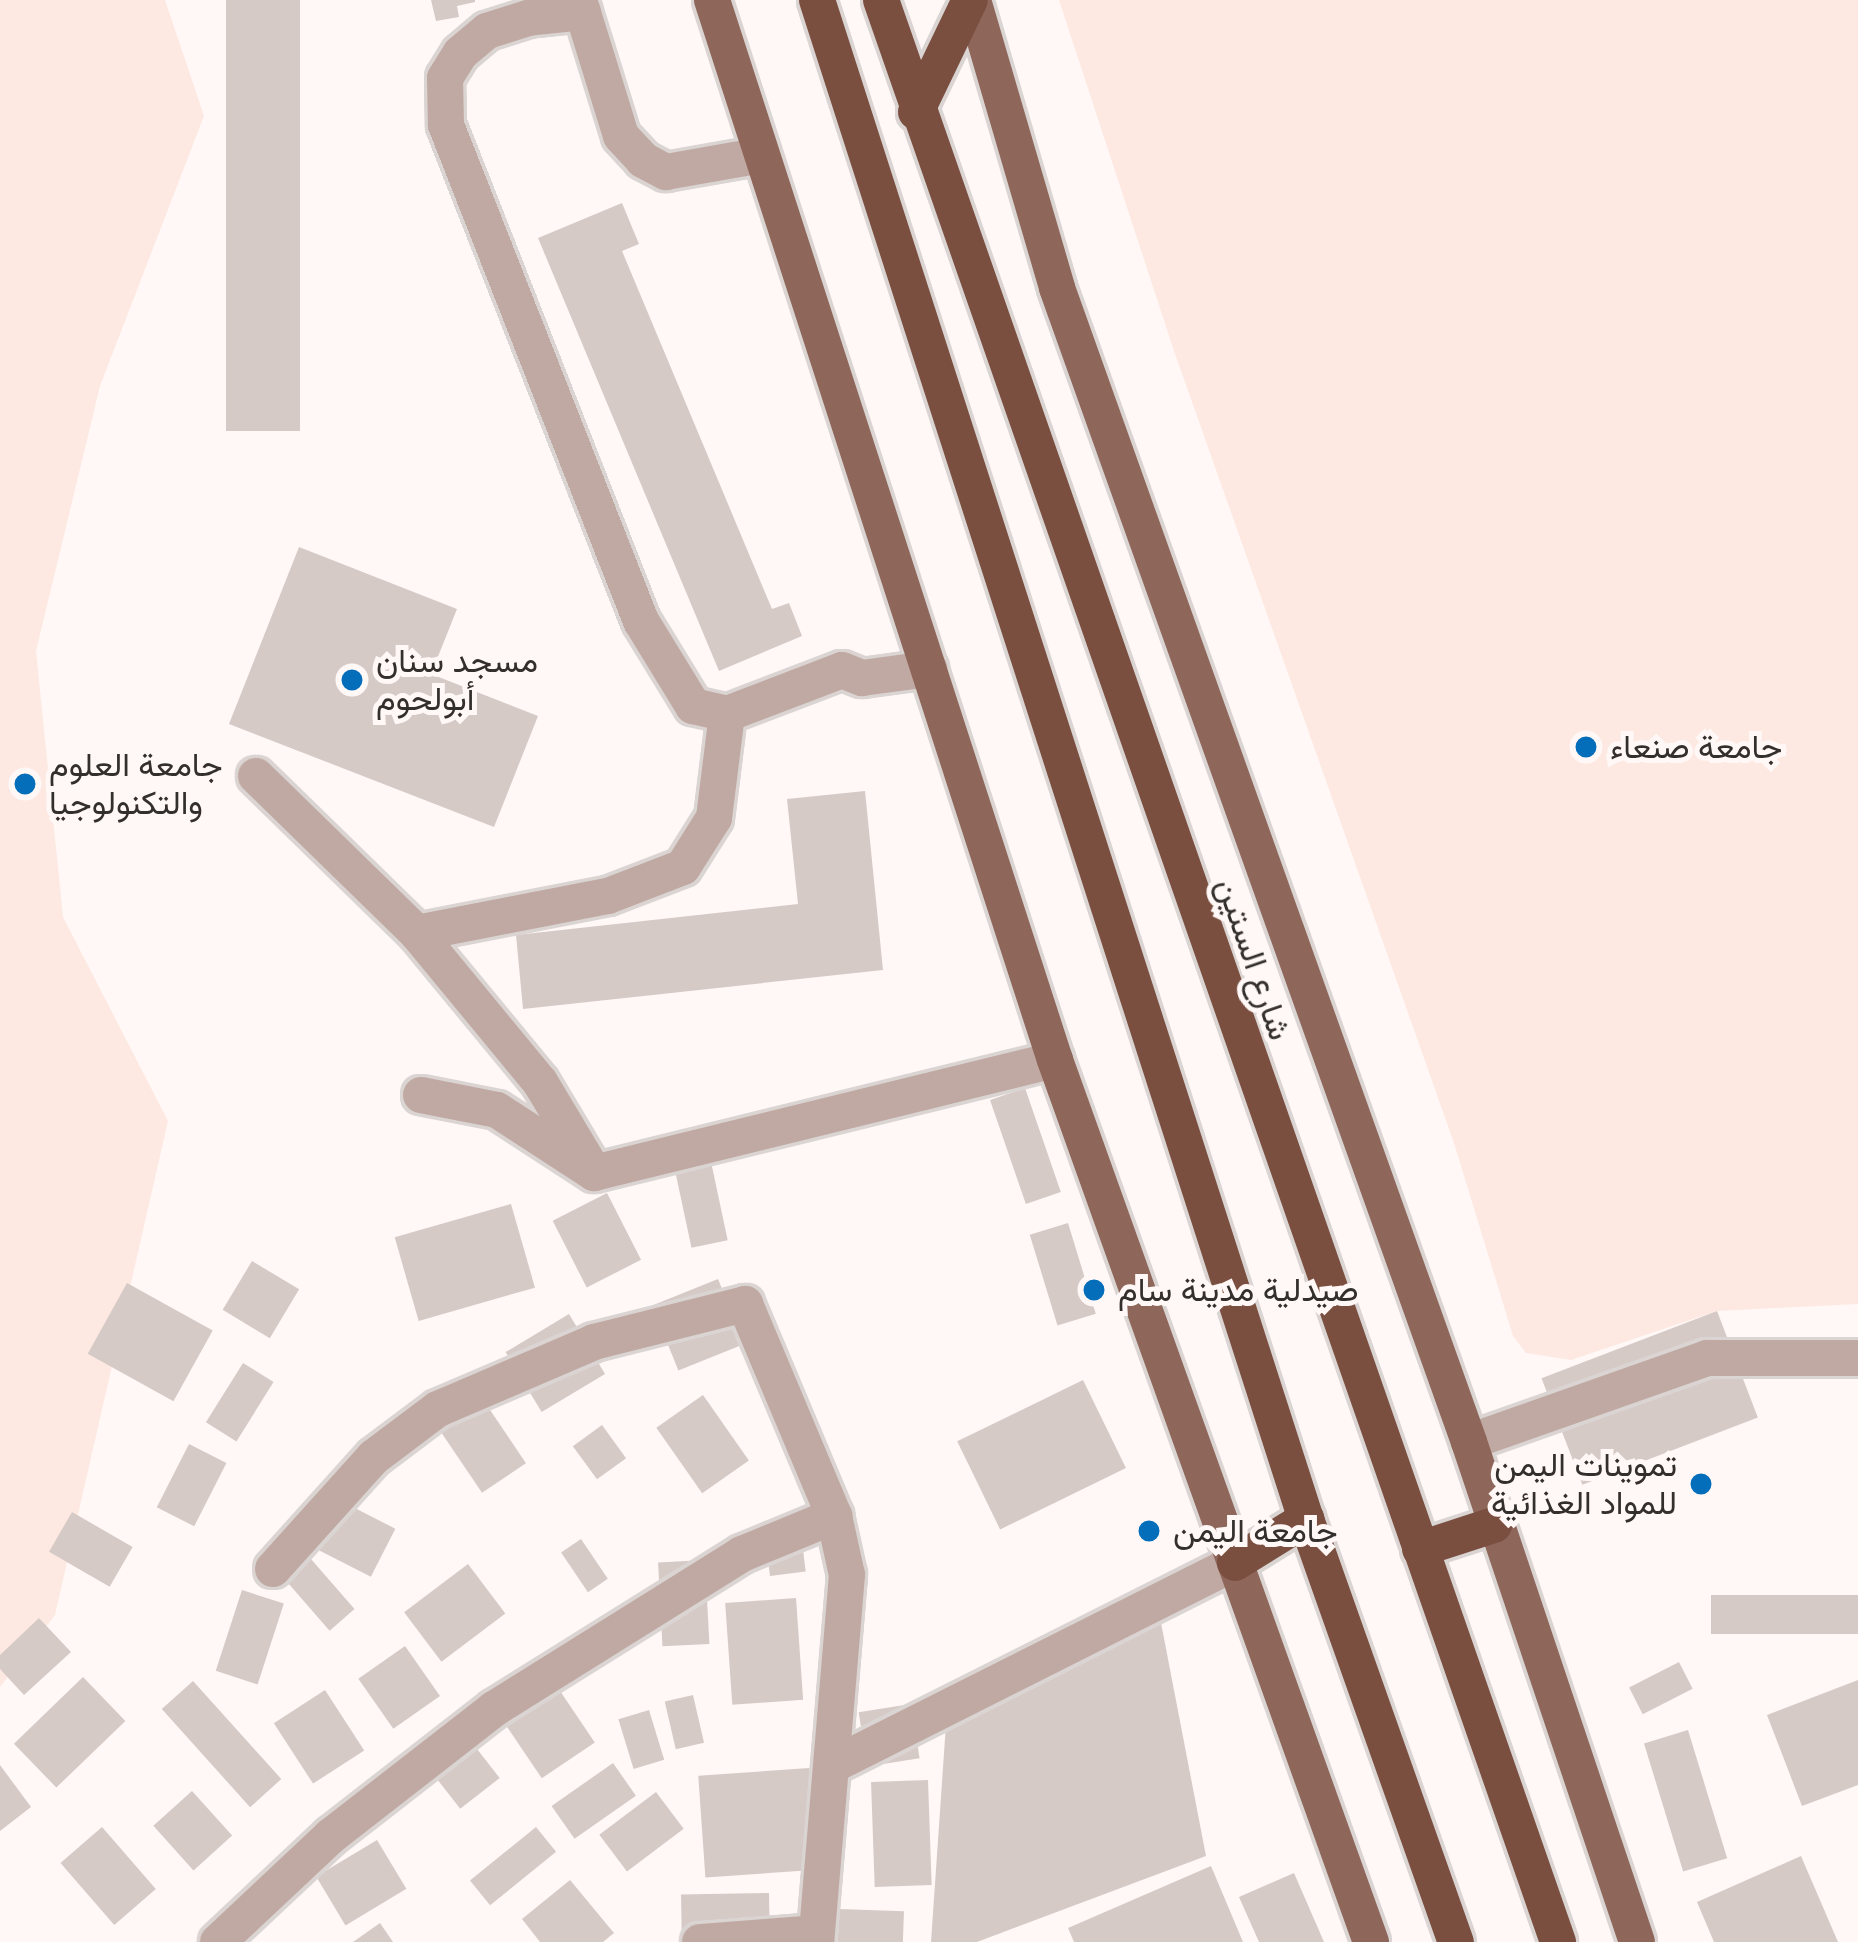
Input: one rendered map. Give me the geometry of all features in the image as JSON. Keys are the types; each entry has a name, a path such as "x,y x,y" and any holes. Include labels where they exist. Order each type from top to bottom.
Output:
{"highway":[{"path":"817,0 1306,1519 1456,1942"},
{"name":"شارع الستين","path":"881,0 916,112 1558,1942"},
{"path":"916,112 971,0"},
{"path":"1235,1563 1306,1519"},
{"path":"1420,1549 1494,1525"}],"main road":[{"path":"712,0 1055,1060 1371,1942"},
{"name":"شارع الستين","path":"971,0 1057,288 1468,1442 1636,1942"}],"street":[{"path":"762,155 666,172 643,160 621,136 581,6 487,32 460,54 445,78 446,125 641,621 693,706 727,714 842,670 862,678 929,669"},
{"path":"417,933 608,896 683,867 714,818 727,714"},
{"path":"256,776 417,933 540,1082 594,1173"},
{"path":"421,1095 497,1110 594,1173 1055,1060"},
{"path":"273,1569 374,1457 438,1408 595,1342 745,1304 834,1516 847,1576 816,1937 700,1942"},
{"path":"1468,1442 1707,1358 1858,1358"},
{"path":"218,1942 331,1836 494,1709 742,1554 834,1516"},
{"path":"833,1765 1235,1563"}],"shaded area":[{"name":"جامعة العلوم والتكنولوجيا","path":"0,0 165,0 204,116 100,386 36,651 63,917 168,1121 55,1615 0,1687"},
{"name":"جامعة صنعاء","path":"1059,0 1858,0 1858,1304 1717,1311 1571,1360 1526,1353 1513,1336 1454,1143 1174,351"}],"building":[{"path":"226,0 300,0 300,431 226,431"},
{"path":"431,0 475,2 457,6 459,17 436,21"},
{"path":"622,203 639,244 622,251 772,609 789,603 802,636 719,671 538,238"},
{"path":"299,547 457,609 431,674 538,716 494,827 229,724"},
{"path":"865,791 883,970 523,1009 516,935 798,904 787,799"},
{"path":"1025,1088 1061,1192 1026,1204 990,1100"},
{"path":"710,1157 728,1240 691,1248 674,1165"},
{"path":"607,1193 641,1260 587,1288 553,1221"},
{"path":"511,1204 535,1288 419,1321 395,1237"},
{"path":"1068,1223 1096,1314 1058,1326 1030,1235"},
{"path":"252,1261 299,1289 270,1338 223,1310"},
{"path":"718,1279 744,1344 678,1370 652,1306"},
{"path":"127,1283 213,1331 173,1401 88,1354"},
{"path":"1717,1311 1758,1417 1582,1485 1541,1378"},
{"path":"569,1314 605,1374 542,1412 506,1352"},
{"path":"243,1363 274,1382 236,1441 206,1422"},
{"path":"1083,1380 1126,1468 1000,1529 957,1441"},
{"path":"703,1395 749,1461 702,1493 656,1428"},
{"path":"484,1401 526,1463 482,1493 440,1431"},
{"path":"602,1425 626,1458 597,1479 573,1446"},
{"path":"189,1444 226,1463 194,1526 157,1507"},
{"path":"341,1501 395,1529 371,1577 316,1549"},
{"path":"72,1512 133,1547 110,1587 49,1552"},
{"path":"799,1517 806,1572 770,1576 763,1521"},
{"path":"581,1539 608,1579 588,1592 561,1552"},
{"path":"304,1551 355,1609 330,1631 279,1573"},
{"path":"705,1560 709,1644 662,1646 658,1562"},
{"path":"468,1564 505,1614 441,1662 404,1612"},
{"path":"242,1590 284,1604 258,1684 216,1671"},
{"path":"1711,1595 1858,1595 1858,1634 1711,1634"},
{"path":"796,1598 803,1700 732,1705 725,1603"},
{"path":"1157,1602 1206,1856 977,1942 931,1942 946,1724"},
{"path":"39,1618 71,1652 24,1695 0,1669 0,1655"},
{"path":"405,1646 440,1696 393,1729 358,1679"},
{"path":"1679,1662 1693,1689 1643,1714 1629,1687"},
{"path":"83,1677 125,1721 56,1788 14,1744"},
{"path":"1858,1680 1858,1785 1802,1806 1767,1715"},
{"path":"193,1681 281,1779 250,1807 162,1709"},
{"path":"554,1682 595,1743 542,1778 501,1718"},
{"path":"325,1690 364,1750 313,1784 274,1723"},
{"path":"693,1695 704,1743 676,1749 665,1702"},
{"path":"911,1704 920,1758 867,1767 859,1712"},
{"path":"649,1710 664,1760 634,1769 618,1719"},
{"path":"459,1726 500,1778 460,1809 420,1757"},
{"path":"1688,1730 1727,1858 1683,1872 1644,1743"},
{"path":"613,1763 636,1796 575,1839 552,1806"},
{"path":"0,1765 31,1807 0,1831"},
{"path":"809,1768 816,1870 705,1877 698,1776"},
{"path":"928,1780 932,1885 875,1887 871,1782"},
{"path":"192,1791 232,1836 194,1870 153,1826"},
{"path":"656,1792 684,1829 627,1871 599,1835"},
{"path":"102,1827 156,1889 114,1925 60,1863"},
{"path":"536,1827 556,1852 490,1905 470,1880"},
{"path":"377,1840 406,1889 345,1925 316,1877"},
{"path":"1801,1856 1838,1942 1714,1942 1697,1902"},
{"path":"1211,1866 1243,1942 1074,1942 1068,1928"},
{"path":"1294,1873 1324,1942 1259,1942 1239,1897"},
{"path":"570,1880 614,1933 603,1942 540,1942 522,1919"},
{"path":"769,1893 770,1942 682,1942 681,1895"},
{"path":"839,1909 904,1911 903,1942 838,1942"},
{"path":"380,1923 393,1942 353,1942"}],"place":[{"name":"مسجد سنان أبولحوم","path":"352,680"},
{"name":"جامعة صنعاء","path":"1586,747"},
{"name":"جامعة العلوم والتكنولوجيا","path":"25,784"},
{"name":"صيدلية مدينة سام","path":"1094,1290"},
{"name":"تموينات اليمن للمواد الغذائية","path":"1701,1484"},
{"name":"جامعة اليمن","path":"1149,1531"}]}
